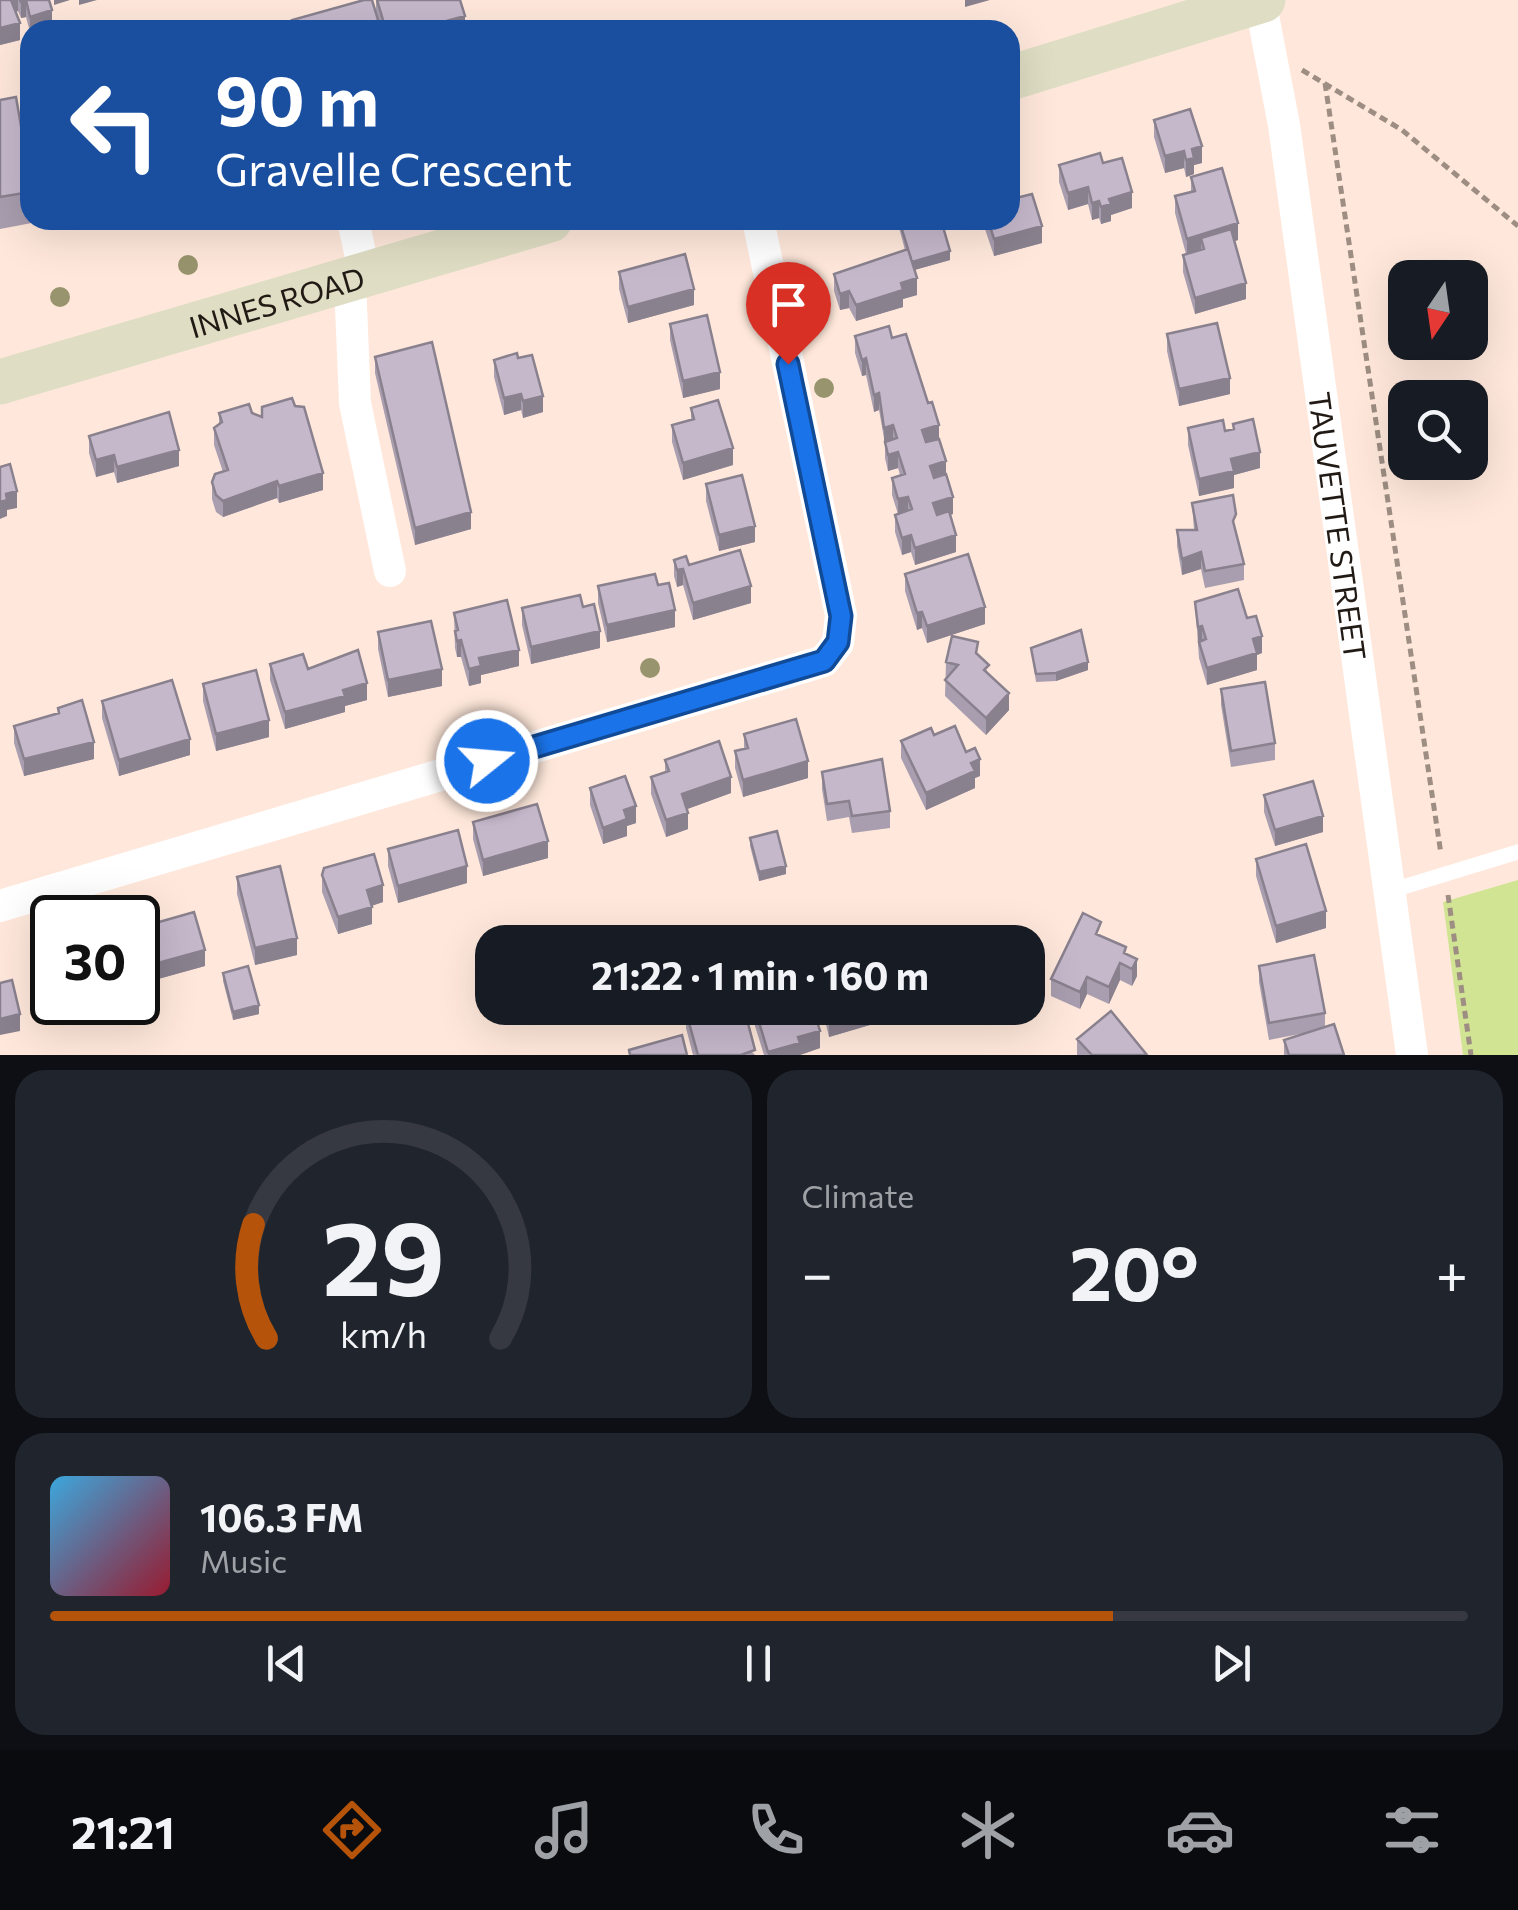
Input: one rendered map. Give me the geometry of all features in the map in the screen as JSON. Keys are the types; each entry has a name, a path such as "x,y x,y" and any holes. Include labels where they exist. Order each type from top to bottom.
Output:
{"street":[{"path":"1020,75 1261,0"},
{"name":"TAUVETTE STREET","path":"1261,0 1284,126 1412,1055"},
{"path":"353,230 358,279 355,402 390,571"},
{"name":"INNES ROAD","path":"0,382 517,230"},
{"path":"0,906 824,661 838,642 841,616 760,230"}],"lane":[{"path":"1390,891 1518,852"}],"path":[{"path":"1297,67 1402,130 1518,226"},
{"path":"1325,84 1471,1055"}],"green space":[{"path":"1518,880 1518,1055 1463,1055 1443,902"}],"building":[{"path":"0,0 11,0 20,23 0,28"},
{"path":"26,0 49,0 52,10 30,17"},
{"path":"372,0 378,20 292,20"},
{"path":"377,0 460,0 465,16 450,20 383,20"},
{"path":"16,97 20,120 20,194 0,197 0,100"},
{"path":"1190,109 1202,146 1192,149 1194,158 1186,160 1184,151 1165,156 1154,120"},
{"path":"1100,153 1103,163 1122,158 1132,192 1109,199 1111,204 1101,207 1099,201 1092,203 1088,187 1068,193 1059,165"},
{"path":"1222,168 1238,223 1187,239 1175,196 1195,191 1191,177"},
{"path":"1032,194 1042,226 994,239 991,230 1020,230 1020,197"},
{"path":"1231,229 1246,283 1195,298 1183,255 1204,249 1201,238"},
{"path":"902,230 944,230 950,251 912,262"},
{"path":"908,249 917,278 901,283 903,290 856,305 849,291 840,294 834,274"},
{"path":"685,254 694,289 628,307 619,272"},
{"path":"707,315 720,372 683,381 670,324"},
{"path":"1217,323 1230,378 1179,389 1167,334"},
{"path":"889,326 892,338 906,334 928,403 932,402 939,425 922,430 926,442 939,439 946,461 930,466 934,478 946,474 953,497 933,503 937,515 949,511 956,535 915,548 911,535 902,538 895,515 912,509 908,497 898,499 892,478 905,474 898,452 888,455 885,442 897,438 893,425 884,428 879,393 874,395 866,358 862,360 855,336"},
{"path":"432,342 471,512 415,528 375,357"},
{"path":"517,353 518,358 532,355 543,396 523,401 521,394 504,398 494,360"},
{"path":"292,398 295,406 304,407 323,473 279,486 277,481 223,501 216,495 212,482 215,474 228,470 214,428 222,422 219,413 249,404 252,413 262,417 262,407"},
{"path":"718,400 733,448 683,463 672,425 694,419 691,408"},
{"path":"169,412 179,450 117,467 114,455 96,460 89,436"},
{"path":"1253,419 1260,452 1231,459 1234,471 1199,479 1188,428 1223,420 1225,431 1234,429 1233,424"},
{"path":"10,464 17,491 6,494 7,500 0,502 0,467"},
{"path":"742,475 755,526 719,535 706,484"},
{"path":"1233,495 1233,521 1244,564 1205,571 1201,552 1182,559 1177,530 1197,530 1192,503"},
{"path":"740,550 751,586 693,603 683,569 677,570 674,560 686,556 689,565"},
{"path":"968,554 985,607 927,626 922,612 917,613 905,574"},
{"path":"655,574 658,585 669,583 675,610 607,625 598,586"},
{"path":"1238,589 1247,618 1256,616 1262,636 1253,639 1257,653 1207,668 1199,642 1206,639 1202,626 1198,627 1195,602"},
{"path":"580,595 583,607 594,604 600,631 531,647 522,608"},
{"path":"507,600 519,650 479,658 481,666 469,669 461,640 457,641 454,613"},
{"path":"431,621 442,669 388,680 378,632"},
{"path":"1081,630 1088,662 1056,673 1036,674 1031,648"},
{"path":"952,636 978,642 976,653 989,665 984,670 1009,693 986,718 945,680 958,665 946,662"},
{"path":"358,650 367,683 343,690 345,696 285,712 270,664 303,654 308,669"},
{"path":"256,670 269,720 216,734 203,684"},
{"path":"172,680 190,739 119,760 102,701"},
{"path":"1265,682 1275,743 1231,751 1221,689"},
{"path":"82,700 94,742 24,759 14,726 59,713 58,708"},
{"path":"796,719 808,761 743,780 735,751 748,748 744,734"},
{"path":"955,726 966,752 975,748 980,759 971,763 975,771 926,793 901,741 931,728 934,735"},
{"path":"719,741 731,777 682,794 688,813 666,820 651,777 669,771 665,760"},
{"path":"882,759 890,811 852,816 849,801 827,804 822,772"},
{"path":"625,776 636,806 624,810 627,819 603,828 590,788"},
{"path":"1313,781 1323,816 1275,830 1264,795"},
{"path":"537,804 548,841 483,860 473,822"},
{"path":"458,830 467,866 398,886 388,849"},
{"path":"777,831 786,866 759,872 750,838"},
{"path":"1306,844 1326,911 1276,926 1256,859"},
{"path":"374,854 383,885 367,890 372,907 338,917 322,875 324,868"},
{"path":"280,866 297,938 255,948 237,877"},
{"path":"194,912 205,950 160,962 160,922"},
{"path":"1083,913 1101,922 1096,934 1126,947 1124,953 1137,959 1132,969 1120,963 1109,987 1087,977 1080,992 1051,979"},
{"path":"1314,955 1325,1013 1269,1023 1259,966"},
{"path":"248,966 259,1005 233,1012 223,973"},
{"path":"12,980 20,1014 0,1019 0,983"},
{"path":"1111,1011 1147,1055 1092,1055 1077,1039"},
{"path":"1334,1024 1344,1055 1289,1055 1284,1040"},
{"path":"690,1025 748,1025 755,1050 741,1055 698,1055"},
{"path":"760,1025 818,1025 820,1031 798,1037 800,1043 768,1052"},
{"path":"682,1035 687,1055 630,1055 629,1050"}],"route":[{"path":"487,761 824,661 838,642 841,616 788,364"}]}
